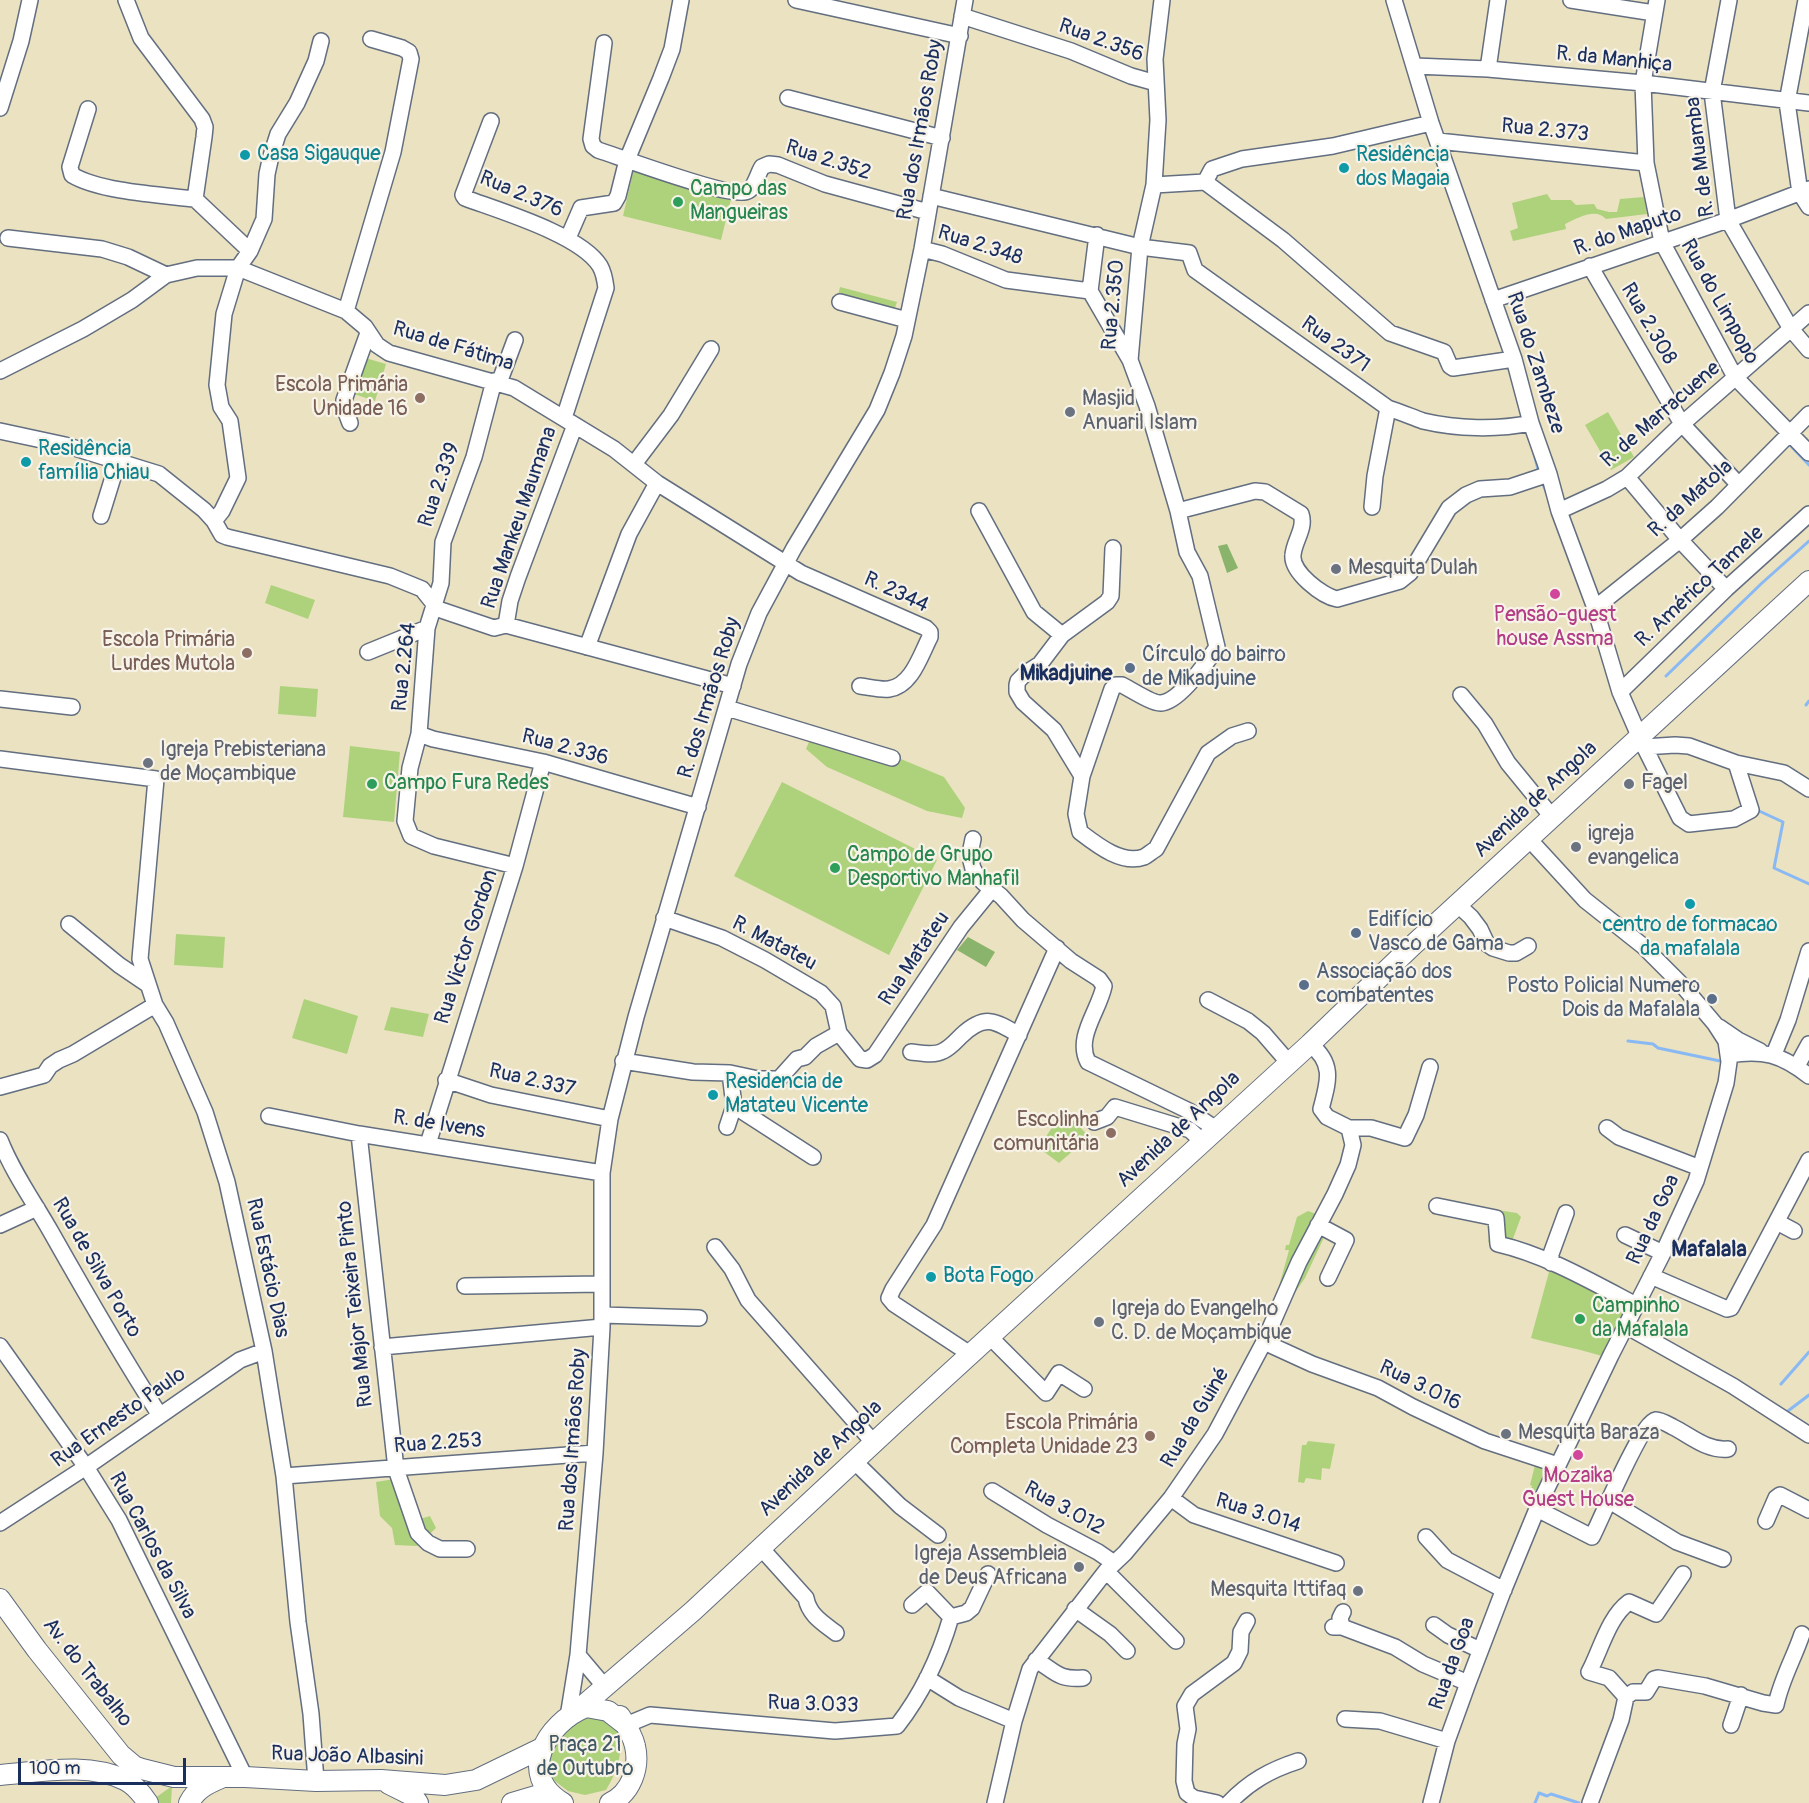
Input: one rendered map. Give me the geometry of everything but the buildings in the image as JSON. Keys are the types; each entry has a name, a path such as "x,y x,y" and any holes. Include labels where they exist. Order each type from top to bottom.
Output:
{"main road":[{"name":"Avenida de Angola","path":"573,1714 636,1661 761,1548 1310,1044 1412,946 1529,839 1642,742 1809,580"},
{"name":"Av. do Trabalho","path":"0,1599 37,1650 121,1755 134,1766 134,1775"},
{"path":"605,1687 635,1744 637,1768 631,1796 610,1803"},
{"path":"556,1798 541,1781 538,1761 542,1748 552,1734 573,1714 586,1707 597,1707 608,1711 626,1725"},
{"path":"83,1769 99,1760 103,1752 104,1743 98,1726"},
{"name":"Rua João Albasini","path":"0,1775 83,1769 174,1777 245,1777 316,1781 381,1780 445,1785 476,1780 542,1748"},
{"path":"134,1775 134,1786 148,1803"},
{"path":"189,1803 193,1794 204,1785 222,1777"},
{"path":"381,1780 413,1796 418,1803"},
{"path":"512,1803 556,1798"}],"street":[{"path":"0,108 21,41 30,0"},
{"path":"126,0 141,38 202,119 205,127 195,199"},
{"path":"568,238 580,208 614,203 618,196 627,160 672,49 681,0"},
{"path":"796,0 960,36"},
{"name":"Rua dos Irmãos Roby","path":"918,268 965,0"},
{"name":"Rua 2.350","path":"1082,776 1112,689 1116,685 1122,685 1160,703 1178,695 1216,649 1217,644 1200,576 1187,552 1178,511 1147,406 1130,360 1140,247 1154,185 1158,120 1156,50 1162,0"},
{"name":"Rua do Zambeze","path":"1394,0 1431,123 1514,359 1531,423 1559,511 1595,608 1620,692 1680,818 1689,824 1727,821 1751,810 1736,763"},
{"path":"1488,69 1498,0"},
{"path":"1571,0 1655,7"},
{"name":"R. de Muamba","path":"1729,0 1712,92 1728,220 1791,329 1809,350"},
{"path":"1806,0 1787,102 1809,207"},
{"name":"Rua do Limpopo","path":"1655,7 1643,83 1647,164 1662,242 1735,377 1809,453"},
{"name":"Rua 2.356","path":"962,16 1071,51 1116,70 1156,83"},
{"path":"346,310 393,152 411,59 410,52 402,48 371,39"},
{"path":"214,521 222,511 238,478 230,421 221,407 217,385 224,314 238,268 250,251 264,219 267,174 278,134 297,103 316,61 321,41"},
{"name":"Rua 2.352","path":"604,43 591,139 593,146 598,150 699,184 738,193 748,191 762,167 773,164 835,187 1097,235 1140,247"},
{"name":"R. da Manhiça","path":"1415,66 1488,69 1643,83 1809,103"},
{"path":"788,98 942,138"},
{"path":"88,109 70,167 72,175 82,180 138,193 195,199 250,251"},
{"name":"Rua 2.376","path":"491,121 463,195 465,198 568,238"},
{"path":"1205,182 1212,169 1242,159 1333,146 1431,123"},
{"name":"Rua 2.373","path":"1438,141 1647,164"},
{"path":"1154,185 1205,182 1283,240 1390,333 1444,352 1453,368 1514,359"},
{"name":"R. do Maputo","path":"1493,300 1728,220 1805,191"},
{"path":"1097,235 1090,291 1130,360"},
{"path":"8,238 102,249 128,257 166,275"},
{"name":"Rua Mankeu Maumana","path":"506,626 510,601 569,421 606,288 600,264 586,249 568,238"},
{"name":"Rua 2371","path":"1140,247 1189,253 1195,270 1388,408 1423,420 1446,424 1511,427 1531,423"},
{"name":"Rua 2.348","path":"922,249 942,254 1006,280 1090,291"},
{"name":"Rua 2.308","path":"1590,266 1682,424 1739,485"},
{"name":"Rua de Fátima","path":"0,371 83,329 132,300 166,275 197,268 238,268 346,310 365,327 377,345 389,353 514,388 614,449 657,483 786,563"},
{"name":"R. dos Irmãos Roby","path":"603,1169 610,1119 623,1060 739,664 759,613 786,563 877,410 892,373 908,320 918,268"},
{"path":"840,302 908,320"},
{"name":"R. de Marracuene","path":"1559,511 1627,477 1682,424 1809,313"},
{"path":"350,423 344,399 368,333"},
{"name":"Rua 2.339","path":"435,604 441,583 443,542 474,457 497,382 515,340"},
{"path":"634,464 671,415 711,350"},
{"path":"1372,507 1375,476 1388,408"},
{"name":"R. da Matola","path":"1595,608 1680,540 1739,485 1809,414"},
{"path":"0,431 65,445 159,474 204,510 222,535 239,541 390,576 422,589 438,609 494,628 506,626 733,686"},
{"path":"101,516 118,461"},
{"path":"1178,511 1255,491 1265,492 1301,514 1303,522 1292,557 1293,563 1306,581 1330,598 1343,598 1400,581 1410,573 1449,508 1466,495 1480,489 1510,487 1549,474"},
{"path":"1627,477 1680,540 1726,589"},
{"path":"587,647 629,534 657,483"},
{"path":"979,512 1034,612 1062,635"},
{"name":"R. Américo Tamele","path":"1620,692 1726,589 1809,514"},
{"path":"1113,548 1111,596 1107,602 1062,635 1040,664 1018,681 1017,692 1023,702 1054,730 1082,776 1076,814 1080,832 1103,849 1130,858 1145,856 1156,849 1208,753 1232,736 1248,731"},
{"name":"R. 2344","path":"786,563 801,573 926,628 930,632 930,637 911,675 901,684 890,689 860,686"},
{"name":"Rua 2.264","path":"435,604 427,628 419,734 410,768 405,821 411,836 434,846 515,866"},
{"path":"368,652 427,628"},
{"path":"1461,695 1485,724 1508,763 1553,818"},
{"path":"0,699 72,707"},
{"path":"727,708 892,758"},
{"name":"Rua 2.336","path":"419,734 543,762 698,807"},
{"path":"1642,742 1689,746 1736,763 1784,773 1809,789"},
{"name":"Rua Estácio Dias","path":"0,759 156,779 140,959 155,1005 166,1023 205,1112 227,1182 264,1351 284,1476 298,1622 311,1714 316,1781"},
{"name":"Rua Victor Gordon","path":"428,1144 446,1080 515,866 543,762"},
{"path":"973,839 970,864 983,883 1001,896 1023,920 1071,961 1099,979 1104,986 1086,1034 1084,1054 1088,1062 1189,1111 1210,1136"},
{"name":"Rua da Goa","path":"1431,1803 1447,1741 1480,1650 1538,1509 1663,1253 1700,1168 1726,1083 1729,1055 1726,1041 1715,1024 1682,985 1643,946 1585,900 1529,839"},
{"name":"Rua Matateu","path":"839,1033 860,1059 867,1060 876,1055 961,927 992,889"},
{"path":"1458,905 1480,929 1487,944 1509,953 1516,953 1528,946"},
{"name":"R. Matateu","path":"664,918 722,938 821,993 834,1006 839,1033"},
{"path":"69,924 119,965 147,984"},
{"path":"970,1354 894,1304 889,1298 934,1225 1057,948"},
{"path":"1768,1053 1788,1020 1809,951"},
{"path":"1208,1000 1248,1021 1289,1063"},
{"path":"0,1087 44,1075 50,1066 59,1060 74,1054 155,1005"},
{"path":"911,1052 929,1054 942,1052 983,1022 994,1021 1018,1035"},
{"path":"1715,1024 1738,1040 1803,1071 1809,1044"},
{"path":"623,1060 693,1072 730,1073 758,1079 779,1079 797,1059 805,1057 816,1046 839,1033"},
{"path":"1310,1044 1318,1051 1329,1077 1321,1109 1327,1117 1349,1128 1371,1128 1405,1138 1416,1115 1430,1066"},
{"path":"1729,1055 1744,1052 1768,1053"},
{"path":"727,1126 734,1106 730,1073"},
{"name":"Rua 2.337","path":"446,1080 501,1097 610,1119"},
{"path":"734,1106 813,1157"},
{"path":"1094,1122 1107,1117 1115,1107 1210,1136"},
{"name":"R. de Ivens","path":"269,1116 359,1134 603,1169"},
{"name":"Rua da Guiné","path":"995,1803 1014,1721 1030,1669 1075,1609 1171,1498 1215,1434 1264,1342 1299,1262 1348,1165 1353,1145 1349,1128"},
{"path":"1607,1128 1619,1137 1700,1168"},
{"name":"Rua Major Teixeira Pinto","path":"359,1134 396,1469 418,1533 428,1543 440,1549 467,1549"},
{"name":"Rua de Silva Porto","path":"0,1140 9,1163 38,1208 125,1360 159,1414"},
{"path":"1651,1276 1727,1309 1731,1308 1809,1160"},
{"name":"Rua dos Irmãos Roby","path":"573,1714 595,1453 602,1321 603,1169"},
{"path":"1437,1206 1496,1218 1498,1244 1521,1250 1551,1263 1636,1305"},
{"path":"0,1225 38,1208"},
{"path":"1551,1263 1551,1254 1566,1214"},
{"path":"1777,1222 1794,1231"},
{"path":"1318,1225 1346,1240 1328,1278"},
{"path":"1625,1235 1663,1253"},
{"path":"715,1247 732,1269 748,1300 874,1443"},
{"path":"465,1286 602,1284"},
{"path":"382,1347 602,1321 699,1318"},
{"path":"1626,1326 1733,1386 1809,1435"},
{"path":"990,1336 1046,1394 1059,1373 1084,1389"},
{"name":"Rua 3.016","path":"1264,1342 1312,1364 1378,1388 1485,1441 1558,1465"},
{"name":"Rua Carlos da Silva","path":"0,1346 86,1467 119,1520 245,1777"},
{"name":"Rua Ernesto Paulo","path":"0,1523 86,1467 159,1414 240,1360 264,1351"},
{"path":"1538,1509 1592,1537 1608,1500 1644,1431 1654,1421 1658,1420 1671,1426 1707,1446 1718,1450 1728,1449"},
{"name":"Rua 2.253","path":"284,1476 595,1453"},
{"path":"854,1461 900,1506 938,1535"},
{"name":"Rua 3.012","path":"992,1491 1047,1525 1098,1552 1176,1641"},
{"path":"1766,1521 1776,1498 1780,1496 1809,1510"},
{"name":"Rua 3.014","path":"1171,1498 1194,1515 1336,1563"},
{"path":"1608,1500 1677,1542 1723,1559"},
{"path":"1426,1537 1447,1560 1504,1590"},
{"path":"761,1548 806,1598 813,1616 836,1634"},
{"path":"912,1605 927,1592 951,1617 966,1613 972,1608 988,1574"},
{"path":"1626,1697 1608,1678 1589,1671 1614,1618 1624,1605 1629,1602 1656,1614 1683,1574"},
{"path":"1075,1609 1110,1634 1127,1651"},
{"name":"Rua 3.033","path":"626,1725 650,1716 835,1731 897,1726 943,1647 951,1617"},
{"path":"1217,1803 1194,1798 1187,1793 1184,1781 1185,1744 1188,1729 1185,1706 1192,1694 1234,1663 1240,1651 1241,1632 1247,1621"},
{"path":"1339,1622 1395,1647 1423,1664 1468,1683"},
{"path":"1434,1625 1480,1650"},
{"path":"1590,1803 1621,1720 1626,1697 1634,1692 1646,1692 1654,1679 1658,1678 1705,1686 1776,1705 1781,1683 1795,1656 1802,1634"},
{"path":"578,1655 605,1687"},
{"path":"1036,1660 1050,1668 1055,1675 1067,1679 1083,1678"},
{"path":"927,1678 959,1698 1014,1721"},
{"path":"1731,1725 1741,1695"},
{"path":"1345,1719 1380,1721 1447,1741"},
{"path":"1229,1803 1241,1790 1274,1769 1298,1761"}],"green space":[{"name":"Campo das Mangueiras","path":"635,164 734,187 721,240 623,216"},
{"path":"1547,194 1551,200 1571,200 1576,205 1594,204 1597,209 1609,212 1617,212 1620,199 1644,197 1647,214 1606,219 1597,214 1586,215 1565,224 1566,229 1513,241 1510,231 1518,228 1512,203"},
{"path":"840,287 897,302 890,322 835,308"},
{"path":"362,357 386,364 375,401 351,393"},
{"path":"1608,412 1634,457 1611,470 1585,425"},
{"path":"1227,544 1238,568 1227,573 1218,546"},
{"path":"271,585 315,600 308,619 265,603"},
{"path":"280,686 318,689 316,717 278,714"},
{"path":"813,732 841,734 944,777 965,808 962,818 927,811 827,767 806,749"},
{"name":"Campo Fura Redes","path":"350,746 400,752 394,822 343,817"},
{"name":"Campo de Grupo Desportivo Manhafil","path":"782,782 937,860 889,955 734,876"},
{"path":"176,934 225,937 223,968 174,965"},
{"path":"968,937 995,952 986,967 957,950"},
{"path":"304,999 358,1016 347,1054 292,1038"},
{"path":"391,1007 429,1014 423,1037 384,1030"},
{"path":"1063,1120 1075,1121 1089,1137 1059,1163 1043,1151 1048,1140 1045,1138 1055,1123"},
{"path":"1471,1206 1517,1213 1521,1217 1511,1244 1488,1242 1493,1223"},
{"path":"1308,1211 1325,1217 1327,1231 1305,1278 1296,1291 1279,1286 1289,1250 1285,1250 1286,1245 1289,1245 1297,1217"},
{"name":"Campinho da Mafalala","path":"1552,1261 1586,1271 1620,1286 1619,1290 1632,1300 1605,1357 1531,1338"},
{"path":"1308,1441 1335,1444 1330,1469 1322,1468 1321,1480 1306,1478 1304,1483 1298,1482 1302,1445 1306,1445"},
{"path":"1536,1461 1552,1467 1535,1506 1525,1503 1532,1486 1530,1485"},
{"path":"394,1479 410,1522 430,1516 436,1528 417,1546 395,1545 392,1528 380,1516 376,1482"},
{"name":"Praça 21 de Outubro","path":"589,1712 620,1726 621,1744 617,1767 606,1790 585,1795 568,1791 551,1778 547,1763 557,1740 566,1729"},
{"path":"172,1786 171,1803 148,1803"}],"waterway":[{"path":"1788,443 1809,465"},
{"path":"1532,446 1538,469"},
{"path":"1542,482 1547,494"},
{"path":"1666,676 1809,541"},
{"path":"1806,705 1809,701"},
{"path":"1757,810 1783,822 1774,868 1809,884"},
{"path":"1628,1041 1653,1044 1658,1048 1720,1061"},
{"path":"1781,1384 1809,1352"},
{"path":"1784,1414 1809,1395"},
{"path":"1535,1803 1539,1793 1547,1796 1551,1794 1579,1803"}],"place":[{"name":"Casa Sigauque","path":"245,155"},
{"name":"Residência dos Magaia","path":"1344,168"},
{"name":"Campo das Mangueiras","path":"678,202"},
{"name":"Escola Primária Unidade 16","path":"420,398"},
{"name":"Masjid Anuaril Islam","path":"1070,412"},
{"name":"Residência família Chiau","path":"26,462"},
{"name":"Mesquita Dulah","path":"1336,569"},
{"name":"Pensão-guest house Assma","path":"1555,594"},
{"name":"Escola Primária Lurdes Mutola","path":"247,653"},
{"name":"Círculo do bairro de Mikadjuine","path":"1130,668"},
{"name":"Igreja Prebisteriana de Moçambique","path":"148,763"},
{"name":"Campo Fura Redes","path":"372,784"},
{"name":"Fagel","path":"1629,784"},
{"name":"igreja evangelica","path":"1576,847"},
{"name":"Campo de Grupo Desportivo Manhafil","path":"835,868"},
{"name":"centro de formacao da mafalala","path":"1690,904"},
{"name":"Edifício Vasco de Gama","path":"1356,933"},
{"name":"Associação dos combatentes","path":"1304,985"},
{"name":"Posto Policial Numero Dois da Mafalala","path":"1712,999"},
{"name":"Residencia de Matateu Vicente","path":"713,1095"},
{"name":"Escolinha comunitária","path":"1111,1133"},
{"name":"Bota Fogo","path":"931,1277"},
{"name":"Campinho da Mafalala","path":"1580,1319"},
{"name":"Igreja do Evangelho C. D. de Moçambique","path":"1099,1322"},
{"name":"Mesquita Baraza","path":"1506,1434"},
{"name":"Escola Primária Completa Unidade 23","path":"1150,1436"},
{"name":"Mozaika Guest House","path":"1578,1455"},
{"name":"Igreja Assembleia de Deus Africana","path":"1079,1567"},
{"name":"Mesquita Ittifaq","path":"1358,1591"}],"district":[{"name":"Mikadjuine","path":"1066,674"},
{"name":"Mafalala","path":"1709,1250"}]}
